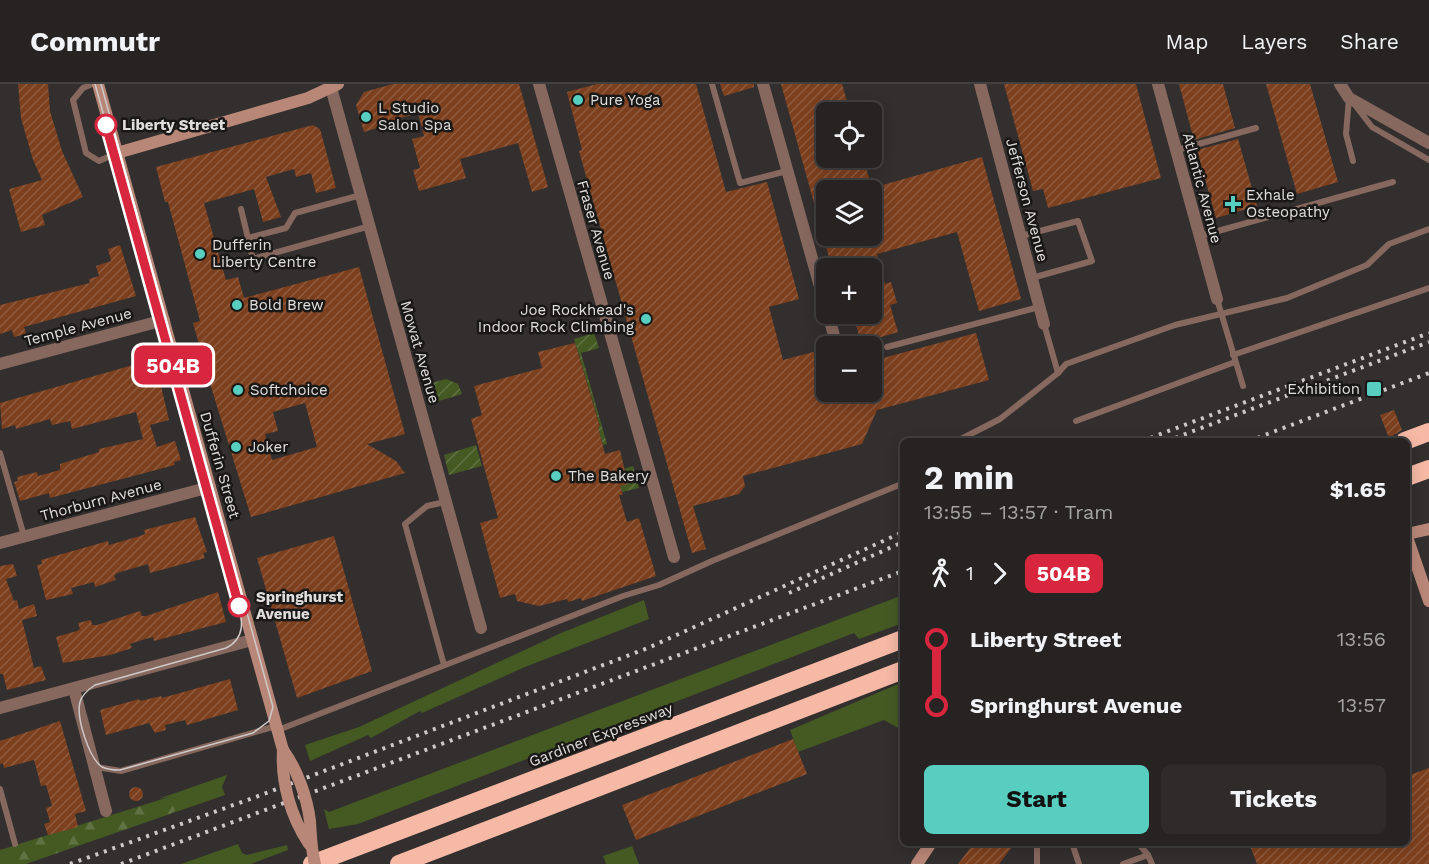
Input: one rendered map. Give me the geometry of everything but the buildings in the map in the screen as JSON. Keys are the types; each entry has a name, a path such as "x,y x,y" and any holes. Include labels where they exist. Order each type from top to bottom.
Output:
{"highway":[{"path":"1410,439 1429,432"},
{"path":"1410,476 1429,469"},
{"name":"Gardiner Expressway","path":"314,864 900,640"},
{"path":"399,864 900,671"}],"main road":[{"name":"Dufferin Street","path":"98,84 283,750 294,766 307,810 314,864"},
{"path":"117,153 308,98 333,85"},
{"path":"1410,534 1429,529"},
{"path":"1410,544 1429,601"},
{"path":"916,864 929,846"}],"street":[{"name":"Fraser Avenue","path":"539,84 674,557"},
{"path":"763,84 816,272"},
{"name":"Jefferson Avenue","path":"980,84 1044,324"},
{"name":"Atlantic Avenue","path":"1158,84 1217,299"},
{"path":"1340,84 1349,98 1429,143"},
{"name":"Mowat Avenue","path":"333,85 481,627"},
{"name":"Temple Avenue","path":"0,364 164,320"},
{"name":"Thorburn Avenue","path":"0,543 210,487"},
{"path":"0,708 252,639"},
{"path":"74,689 106,811"}],"lane":[{"path":"92,84 83,88 73,100 86,153 99,160 117,153"},
{"path":"712,84 740,183 788,171"},
{"path":"1349,98 1372,127 1429,160"},
{"path":"1349,98 1346,134 1353,160"},
{"path":"1176,150 1256,128"},
{"path":"1200,236 1392,182"},
{"path":"248,238 286,228 295,213 362,195"},
{"path":"241,209 254,260 370,226"},
{"path":"1021,236 1078,221 1092,261 1032,278"},
{"path":"963,438 1000,419 1066,364 1175,325 1287,298 1367,265 1389,244 1429,230"},
{"path":"1076,421 1234,359 1429,288"},
{"path":"1217,299 1243,386"},
{"path":"887,347 1040,306"},
{"path":"1044,324 1058,373"},
{"path":"0,453 24,536"},
{"path":"95,767 121,771 277,728 623,596 659,585 900,484"},
{"path":"444,665 405,524 427,506 446,501"},
{"path":"0,789 15,844"},
{"path":"1037,846 1037,864"},
{"path":"1073,846 1079,864"},
{"path":"1140,846 1152,864"},
{"path":"1123,864 1148,855"}],"green space":[{"path":"594,333 599,348 581,353 607,444 603,445 598,427 600,426 574,339"},
{"path":"446,379 458,384 462,394 429,404 424,385"},
{"path":"476,445 482,466 449,475 444,455"},
{"path":"633,466 639,488 622,492 620,486 628,484 624,469"},
{"path":"900,596 900,624 859,639 854,633 358,824 329,829 324,809 329,812"},
{"path":"644,600 649,619 525,667 422,713 420,711 371,738 368,735 310,761 305,745 359,727 561,633"},
{"path":"900,683 900,726 898,728 884,720 798,752 790,730"},
{"path":"227,775 222,787 225,795 170,814 176,810 169,797 158,799"},
{"path":"169,797 176,805 176,810 170,814 26,864 0,864 0,850"},
{"path":"238,844 242,853 247,855 287,845 288,850 251,864 181,864"},
{"path":"632,846 639,864 606,864 603,856"}],"tram line":[{"path":"95,84 238,599 241,620 237,639 226,648 95,685 84,694 79,709 88,747 102,767 120,770 253,733 269,721 273,707 101,84"},
{"name":"504B","path":"106,125 239,606"}],"railway":[{"path":"1150,438 1429,333"},
{"path":"1175,438 1429,342"},
{"path":"1257,438 1429,373"},
{"path":"70,864 253,798 648,648 900,533"},
{"path":"789,593 900,543"},
{"path":"121,864 900,572"}],"place":[{"name":"Pure Yoga","path":"578,100"},
{"name":"L Studio Salon Spa","path":"366,117"},
{"name":"Liberty Street","path":"106,125"},
{"name":"Exhale Osteopathy","path":"1233,204"},
{"name":"Dufferin Liberty Centre","path":"200,254"},
{"name":"Bold Brew","path":"237,305"},
{"name":"Joe Rockhead's Indoor Rock Climbing","path":"646,319"},
{"name":"Exhibition","path":"1374,389"},
{"name":"Softchoice","path":"238,390"},
{"name":"Joker","path":"236,447"},
{"name":"The Bakery","path":"556,476"},
{"name":"Springhurst Avenue","path":"239,606"}]}
